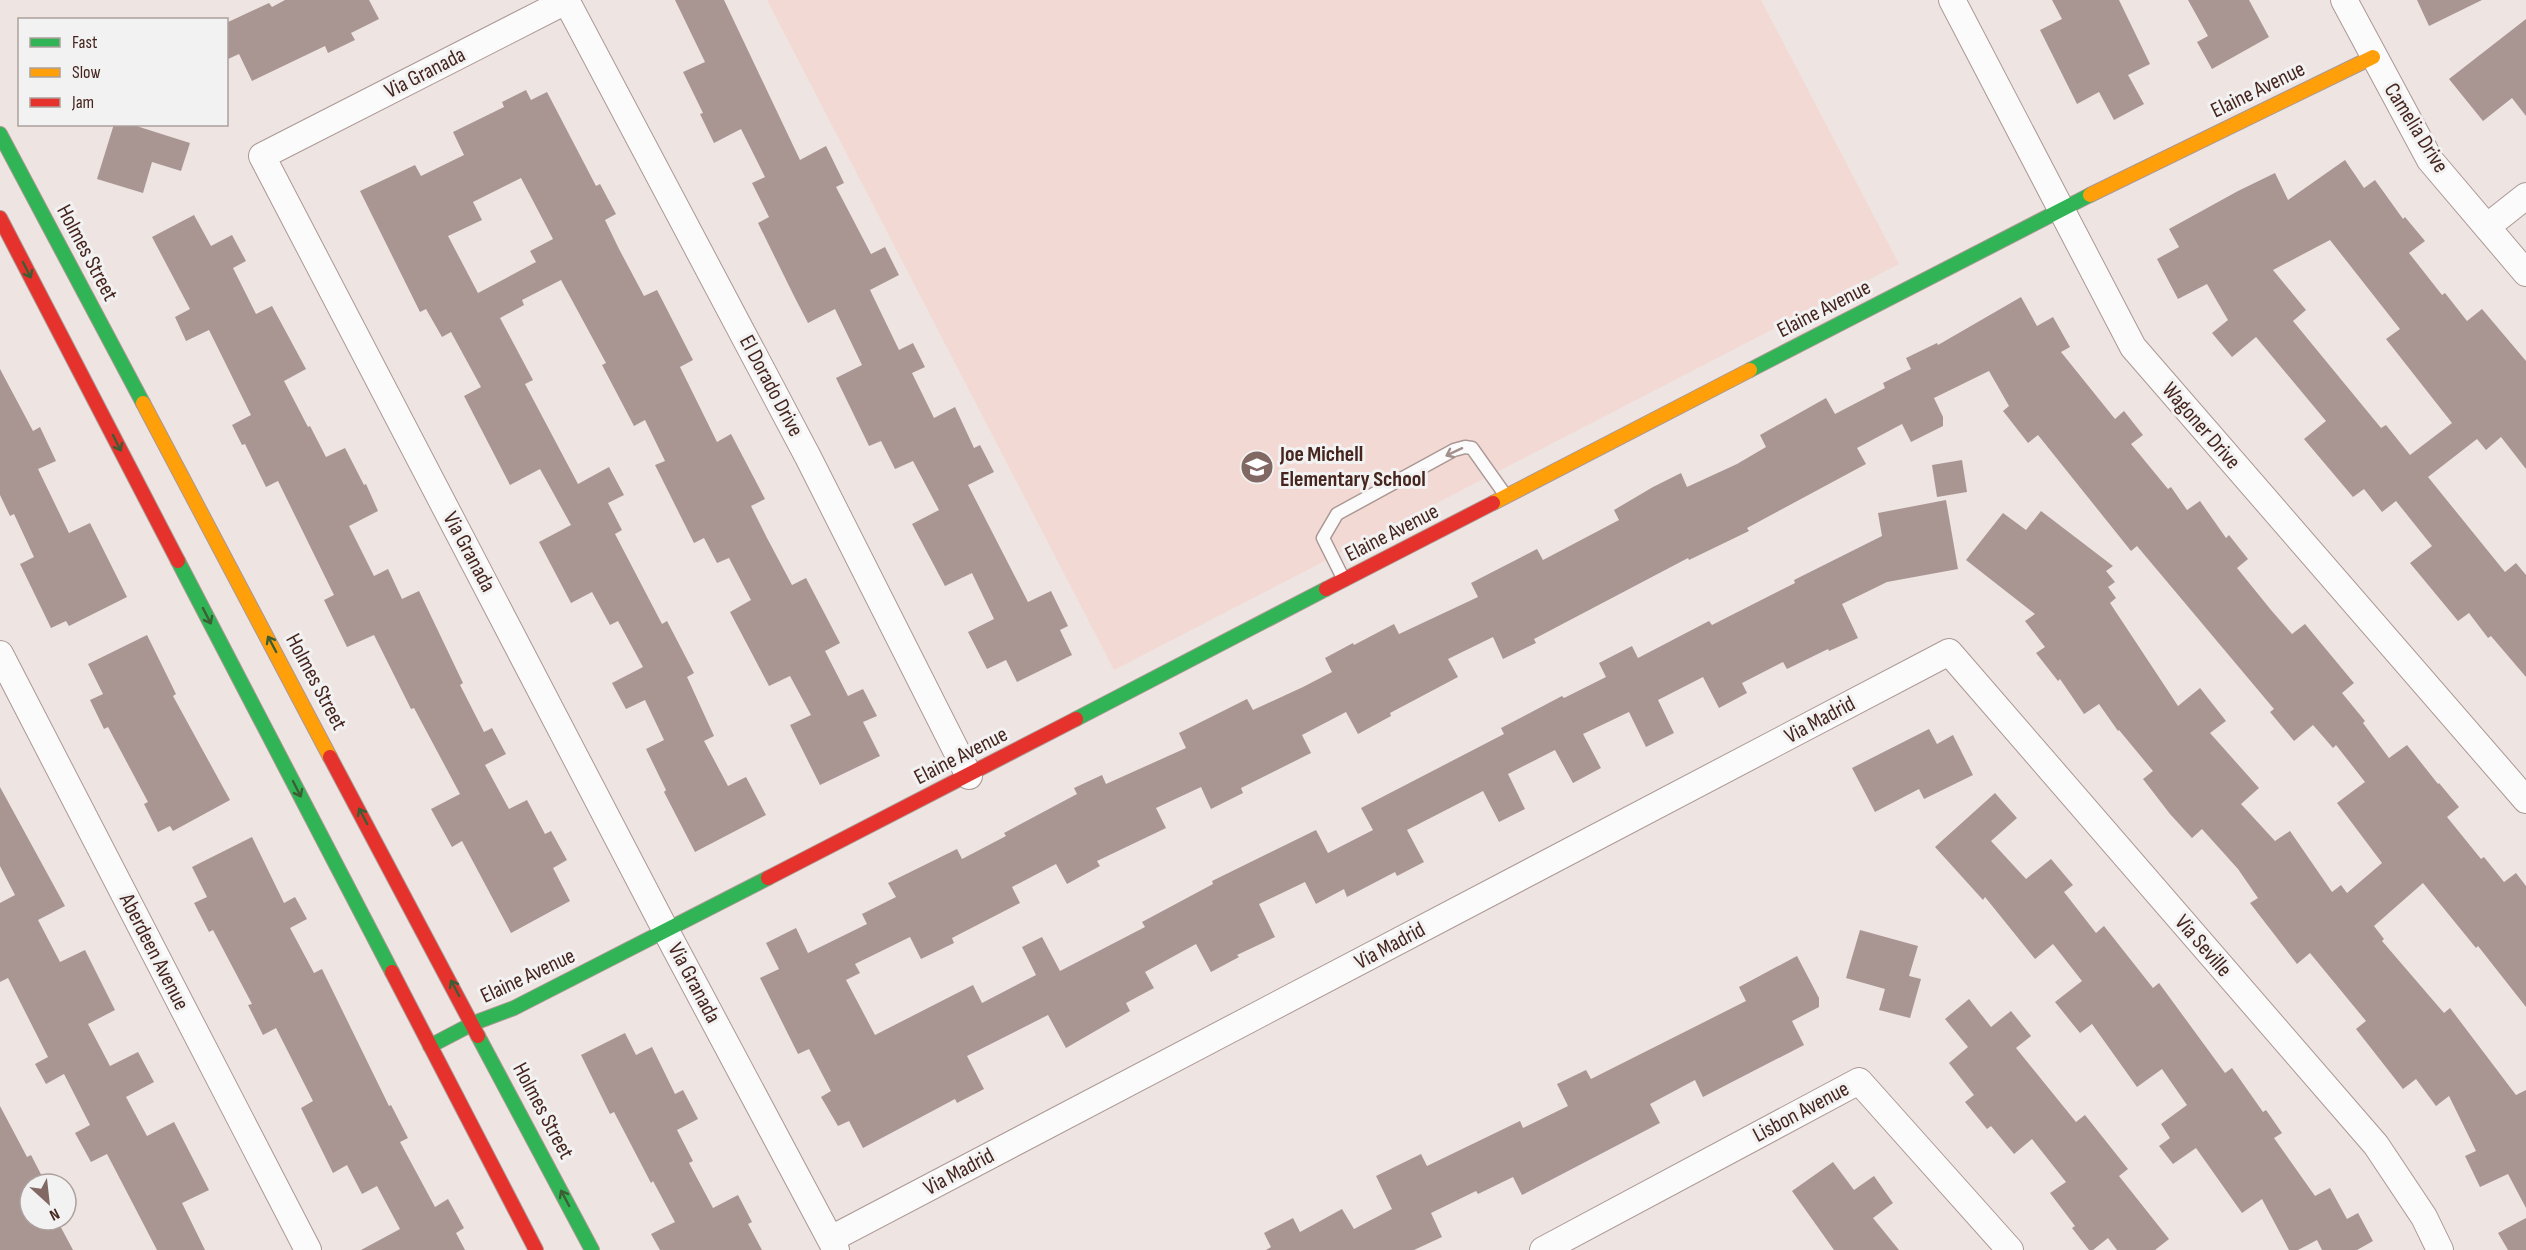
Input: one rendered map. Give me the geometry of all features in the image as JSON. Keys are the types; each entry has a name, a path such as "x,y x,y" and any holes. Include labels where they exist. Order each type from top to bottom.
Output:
{"main road":[{"name":"Elaine Avenue","path":"430,1046 474,1023 514,1008 969,776 2060,210 2373,57"},
{"name":"Holmes Street","path":"0,134 474,1023 592,1250"},
{"path":"0,218 536,1250"}],"street":[{"name":"El Dorado Drive","path":"566,0 808,457 969,776"},
{"name":"Via Granada","path":"566,0 262,156 666,931 833,1245"},
{"name":"Wagoner Drive","path":"1952,0 2133,348 2526,800"},
{"name":"Camelia Drive","path":"2344,0 2430,160 2526,273"},
{"path":"2488,226 2526,196"},
{"name":"Via Madrid","path":"833,1245 1949,652"},
{"name":"Via Seville","path":"1949,652 2376,1145 2424,1217 2440,1250"},
{"name":"Aberdeen Avenue","path":"0,654 308,1250"},
{"name":"Lisbon Avenue","path":"1543,1250 1859,1081 2010,1250"}],"lane":[{"path":"1345,581 1323,538 1337,514 1454,450 1472,448 1506,497"}],"shaded area":[{"name":"Joe Michell Elementary School","path":"767,0 1761,0 1899,264 1114,670"}],"building":[{"path":"285,0 369,0 379,19 351,33 355,40 328,53 325,46 252,81 239,54 228,59 228,22 269,3 272,7"},
{"path":"675,0 724,0 800,160 826,146 844,183 836,187 871,254 885,247 899,275 870,290 899,350 913,343 925,367 912,373 934,418 955,407 974,448 980,445 994,472 968,485 1028,602 1051,591 1068,626 1060,630 1072,655 1017,682 1006,660 987,669 968,632 994,619 972,573 945,586 912,524 939,510 913,461 895,469 881,441 869,446 836,378 862,365 835,309 808,323 795,298 758,223 769,217 752,183 765,177 741,129 714,143 700,114 703,113 683,72 705,62"},
{"path":"2052,0 2119,0 2150,64 2128,75 2144,104 2114,120 2099,92 2077,104 2040,30 2062,19"},
{"path":"2188,0 2249,0 2269,37 2212,69 2197,42 2208,36"},
{"path":"2417,0 2482,0 2429,26"},
{"path":"2526,19 2526,116 2512,98 2483,121 2449,79"},
{"path":"526,90 531,100 547,92 596,186 600,184 616,214 605,220 644,296 657,290 693,360 680,367 717,442 731,434 765,499 751,506 767,538 792,585 806,578 840,643 825,651 848,696 863,689 877,716 863,722 880,756 820,785 790,725 811,715 790,676 769,686 730,612 751,600 729,558 717,563 704,538 694,543 655,465 665,461 645,420 634,426 602,365 606,363 561,280 522,300 524,305 500,318 533,380 525,384 578,484 609,467 624,495 608,503 622,530 615,534 662,624 667,621 694,673 687,677 714,736 704,741 728,786 746,777 766,815 695,852 664,792 666,790 646,749 664,740 645,700 626,709 612,683 643,667 618,621 610,625 592,592 571,603 539,542 571,525 540,469 510,485 464,396 481,387 451,332 442,337 426,309 420,312 360,191 415,165 421,176 464,155 453,132 504,107 502,102","holes":["521,178 553,239 530,251 536,262 478,293 448,236 482,220 473,202"]},
{"path":"113,126 136,126 190,143 181,171 152,162 143,193 97,179"},
{"path":"2345,160 2364,188 2375,180 2403,219 2405,217 2425,241 2409,253 2442,295 2445,293 2467,321 2482,309 2526,361 2526,469 2501,437 2486,450 2477,439 2428,477 2505,572 2516,563 2526,575 2526,677 2491,636 2488,638 2469,613 2458,621 2410,563 2432,546 2396,501 2382,512 2364,489 2353,497 2304,439 2326,421 2256,337 2232,357 2212,333 2228,320 2207,284 2178,299 2157,259 2179,247 2169,229 2275,173 2288,200","holes":["2330,240 2400,329 2386,339 2452,423 2410,455 2386,425 2381,428 2293,321 2306,310 2273,270"]},
{"path":"194,215 211,246 232,235 246,261 233,268 256,314 272,306 306,369 284,381 308,427 310,426 326,457 345,448 364,485 366,484 378,511 349,526 374,576 388,569 402,599 419,591 463,683 460,685 484,732 492,728 506,754 485,765 509,809 527,800 545,834 551,831 567,860 553,868 570,901 511,933 462,841 452,847 431,809 460,794 414,708 411,709 374,635 347,647 324,600 334,595 278,481 266,487 245,444 242,445 232,425 251,415 209,330 186,341 175,317 190,309 152,237"},
{"path":"2021,297 2037,326 2053,317 2070,347 2061,352 2115,419 2124,411 2143,435 2131,444 2168,489 2171,487 2187,510 2200,501 2226,538 2229,535 2248,559 2237,568 2271,610 2292,634 2305,624 2354,683 2342,693 2365,721 2363,723 2389,758 2407,745 2459,807 2447,817 2481,859 2484,857 2504,882 2516,873 2526,886 2526,1007 2478,946 2476,948 2423,883 2374,926 2384,939 2382,941 2444,1013 2450,1008 2516,1095 2526,1090 2526,1208 2508,1174 2480,1187 2465,1156 2476,1151 2449,1096 2436,1106 2416,1079 2403,1089 2356,1029 2366,1021 2310,953 2297,964 2250,903 2258,898 2238,869 2202,829 2192,838 2143,779 2153,771 2118,731 2099,704 2084,714 2060,679 2058,681 2036,653 2045,647 2025,621 2035,614 1966,560 2003,513 2026,530 2041,511 2113,566 2106,571 2115,582 2108,587 2116,598 2110,603 2178,706 2200,688 2226,721 2210,733 2259,788 2241,804 2275,841 2290,831 2332,892 2341,885 2347,893 2382,863 2337,803 2365,782 2336,745 2333,748 2313,725 2294,741 2270,712 2274,709 2137,546 2131,551 2038,435 2028,443 2003,411 2009,406 1989,371 1934,398 1943,417 1943,426 1911,442 1902,424 1857,448 1866,464 1747,528 1749,531 1689,560 1688,558 1534,639 1536,643 1503,659 1493,637 1448,659 1458,677 1390,713 1391,716 1358,734 1346,712 1302,735 1311,753 1241,788 1243,793 1211,809 1201,787 1156,808 1166,828 1097,861 1100,866 1067,884 1056,864 1012,887 1020,903 952,938 954,943 921,959 910,937 855,964 860,973 846,980 875,1035 973,985 982,1003 1036,975 1022,947 1042,937 1060,971 1145,927 1142,922 1213,884 1212,881 1316,830 1328,853 1373,830 1361,808 1504,734 1501,728 1562,696 1564,698 1606,677 1599,663 1632,646 1638,658 1709,621 1712,625 1795,583 1794,580 1882,536 1878,513 1946,500 1958,569 1887,582 1842,604 1858,638 1829,651 1828,649 1787,669 1783,662 1742,683 1747,693 1719,708 1703,677 1658,700 1674,733 1646,747 1629,712 1583,734 1601,768 1573,783 1555,750 1508,774 1525,809 1499,822 1483,791 1407,830 1424,862 1397,876 1395,872 1347,897 1344,889 1316,904 1305,882 1259,904 1275,937 1237,955 1239,957 1211,972 1196,944 1145,972 1154,988 1126,1003 1130,1011 1066,1048 1048,1015 967,1056 984,1089 957,1103 955,1099 863,1148 849,1121 838,1126 821,1097 831,1091 809,1049 798,1054 760,978 779,969 766,943 796,928 808,953 867,924 862,914 896,897 888,883 957,849 962,859 1006,836 1004,833 1077,794 1074,788 1102,775 1106,784 1186,748 1179,733 1247,699 1253,710 1303,687 1332,672 1325,658 1394,624 1399,634 1478,597 1471,583 1537,549 1543,560 1619,520 1614,510 1681,473 1687,487 1737,464 1766,447 1760,435 1826,398 1835,414 1885,388 1883,383 1911,369 1906,358 1937,343 1938,345"},
{"path":"0,369 33,431 40,427 56,461 38,469 69,533 90,523 127,597 69,626 66,621 51,628 20,564 34,557 14,514 10,516 0,495"},
{"path":"1962,460 1967,492 1937,497 1932,465"},
{"path":"147,635 176,694 173,696 230,800 173,831 170,826 158,832 144,804 148,802 108,727 104,729 90,700 103,694 88,664"},
{"path":"1929,729 1937,744 1953,735 1973,775 1924,799 1919,789 1875,812 1852,768"},
{"path":"0,787 65,906 38,920 60,962 85,950 115,1010 88,1024 110,1066 138,1052 154,1082 126,1097 147,1136 174,1122 209,1190 182,1203 205,1250 157,1250 107,1154 91,1162 75,1133 90,1125 64,1074 46,1084 35,1064 48,1057 8,978 0,982 0,903 15,895 0,866"},
{"path":"1995,793 2017,818 1991,841 2026,879 2051,859 2073,885 2064,892 2096,933 2104,926 2153,988 2159,983 2225,1073 2232,1068 2263,1112 2266,1110 2282,1133 2274,1138 2315,1196 2330,1188 2347,1219 2358,1213 2373,1241 2357,1250 2322,1250 2317,1240 2298,1250 2289,1250 2262,1199 2242,1213 2196,1148 2173,1164 2159,1146 2170,1138 2161,1124 2187,1105 2162,1069 2137,1087 2092,1024 2080,1033 2055,1002 2082,981 2053,944 2035,959 1985,897 1983,900 1935,847"},
{"path":"252,837 284,903 295,897 307,919 290,928 314,973 322,969 389,1106 391,1105 408,1138 400,1142 435,1207 448,1199 464,1228 456,1233 465,1250 361,1250 400,1229 377,1186 362,1194 347,1165 333,1173 301,1108 313,1101 276,1028 263,1035 248,1005 252,1004 213,930 209,932 194,903 207,897 192,867"},
{"path":"1860,930 1918,946 1909,976 1921,979 1910,1018 1879,1010 1885,989 1846,978"},
{"path":"1797,956 1819,998 1819,1007 1792,1021 1804,1045 1703,1097 1695,1080 1650,1104 1660,1123 1522,1195 1513,1177 1478,1194 1476,1191 1431,1213 1442,1237 1414,1250 1266,1250 1271,1247 1264,1233 1293,1218 1300,1232 1342,1209 1354,1229 1392,1209 1376,1176 1421,1154 1427,1166 1520,1121 1523,1128 1568,1106 1557,1084 1586,1070 1591,1079 1746,1001 1739,987"},
{"path":"1969,999 1991,1027 2011,1011 2031,1036 2016,1048 2076,1122 2085,1115 2128,1169 2119,1176 2169,1239 2155,1250 2117,1250 2108,1238 2093,1250 2089,1250 2072,1228 2075,1226 2050,1193 2066,1182 2032,1139 2014,1154 1991,1126 1987,1129 1965,1102 1974,1095 1949,1063 1968,1047 1945,1019"},
{"path":"625,1033 636,1055 652,1047 675,1094 683,1090 698,1119 677,1130 693,1161 689,1163 713,1208 738,1195 752,1222 748,1224 762,1250 660,1250 651,1234 675,1222 653,1181 651,1183 614,1112 610,1114 581,1055"},
{"path":"0,1106 27,1157 31,1155 40,1172 18,1172 18,1232 63,1232 73,1250 0,1250"},
{"path":"1833,1162 1854,1190 1874,1176 1893,1203 1873,1218 1899,1250 1834,1250 1792,1191"},
{"path":"2526,1218 2526,1250 2508,1250 2498,1233"}],"traffic: fast":[{"path":"0,134 143,403"},
{"path":"1750,370 2090,195"},
{"path":"178,561 392,972"},
{"path":"1076,719 1326,589"},
{"path":"430,1046 474,1023 514,1008 768,878"},
{"path":"478,1036 592,1250"}],"traffic: slow":[{"path":"2090,195 2373,57"},
{"path":"1493,503 1750,370"},
{"path":"143,403 330,757"}],"traffic: jam":[{"path":"0,218 178,561"},
{"path":"1326,589 1493,503"},
{"path":"768,878 1076,719"},
{"path":"330,757 478,1036"},
{"path":"392,972 536,1250"}],"place":[{"name":"Joe Michell Elementary School","path":"1257,467"}]}
